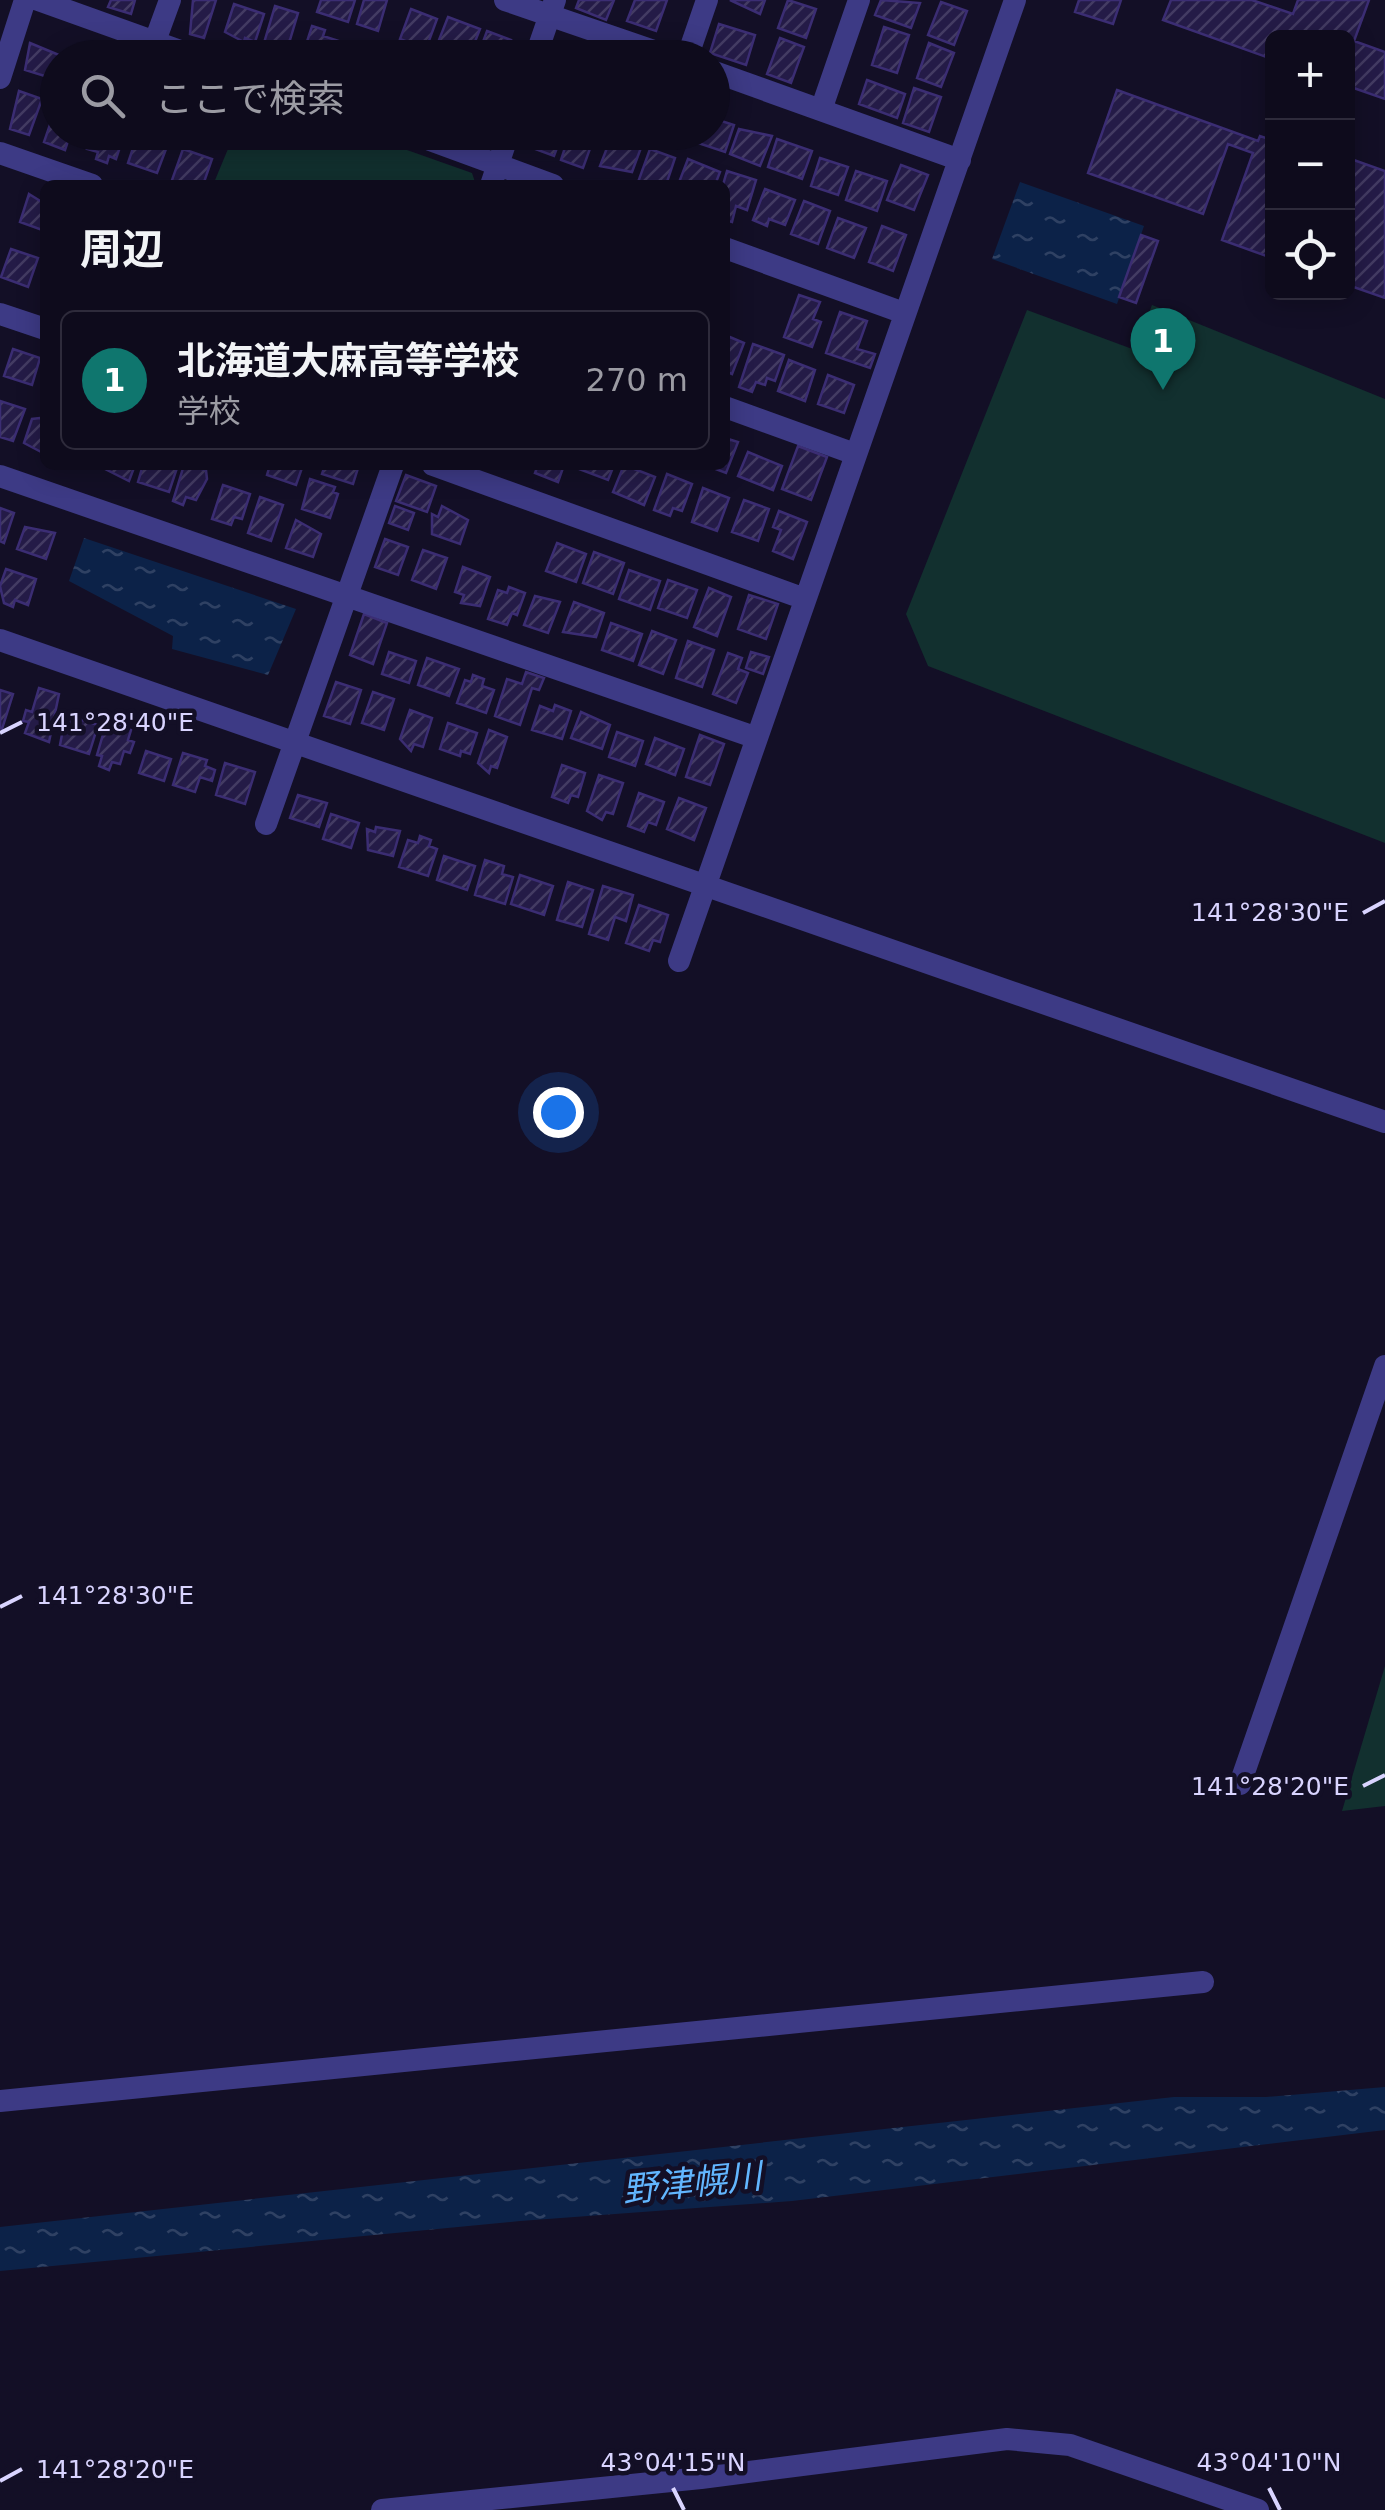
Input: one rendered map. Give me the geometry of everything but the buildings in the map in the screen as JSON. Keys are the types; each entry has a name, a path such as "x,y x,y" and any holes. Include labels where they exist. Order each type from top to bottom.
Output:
{"street":[{"path":"0,78 25,0"},
{"path":"38,0 152,40"},
{"path":"155,40 170,0"},
{"path":"504,0 552,8 630,40"},
{"path":"693,40 707,0"},
{"path":"821,110 860,0"},
{"path":"678,960 1015,0"},
{"path":"541,40 552,8"},
{"path":"730,77 960,160"},
{"path":"444,150 494,175 524,180"},
{"path":"494,175 503,150"},
{"path":"0,153 78,180"},
{"path":"730,250 904,313"},
{"path":"0,314 40,328"},
{"path":"730,409 855,454"},
{"path":"266,824 390,470"},
{"path":"447,470 805,600"},
{"path":"0,476 757,738"},
{"path":"0,640 1385,1122"},
{"path":"1240,1784 1385,1366"},
{"path":"0,2101 1203,1982"},
{"path":"382,2510 701,2478 1007,2439 1070,2446 1258,2510"}],"green space":[{"path":"228,150 407,150 472,173 474,180 215,180"},
{"path":"1152,305 1385,399 1385,843 928,666 906,614 1027,310 1135,350"},
{"path":"1385,1666 1385,1806 1342,1811"}],"water":[{"path":"1020,182 1144,226 1117,304 992,259"},
{"path":"84,538 296,609 268,675 172,649 173,636 69,581"},
{"name":"野津幌川","path":"1385,2087 1385,2130 792,2201 520,2221 0,2271 0,2227 1174,2097 1266,2097"}],"place":[{"name":"北海道大麻高等学校","path":"1163,390"}]}
